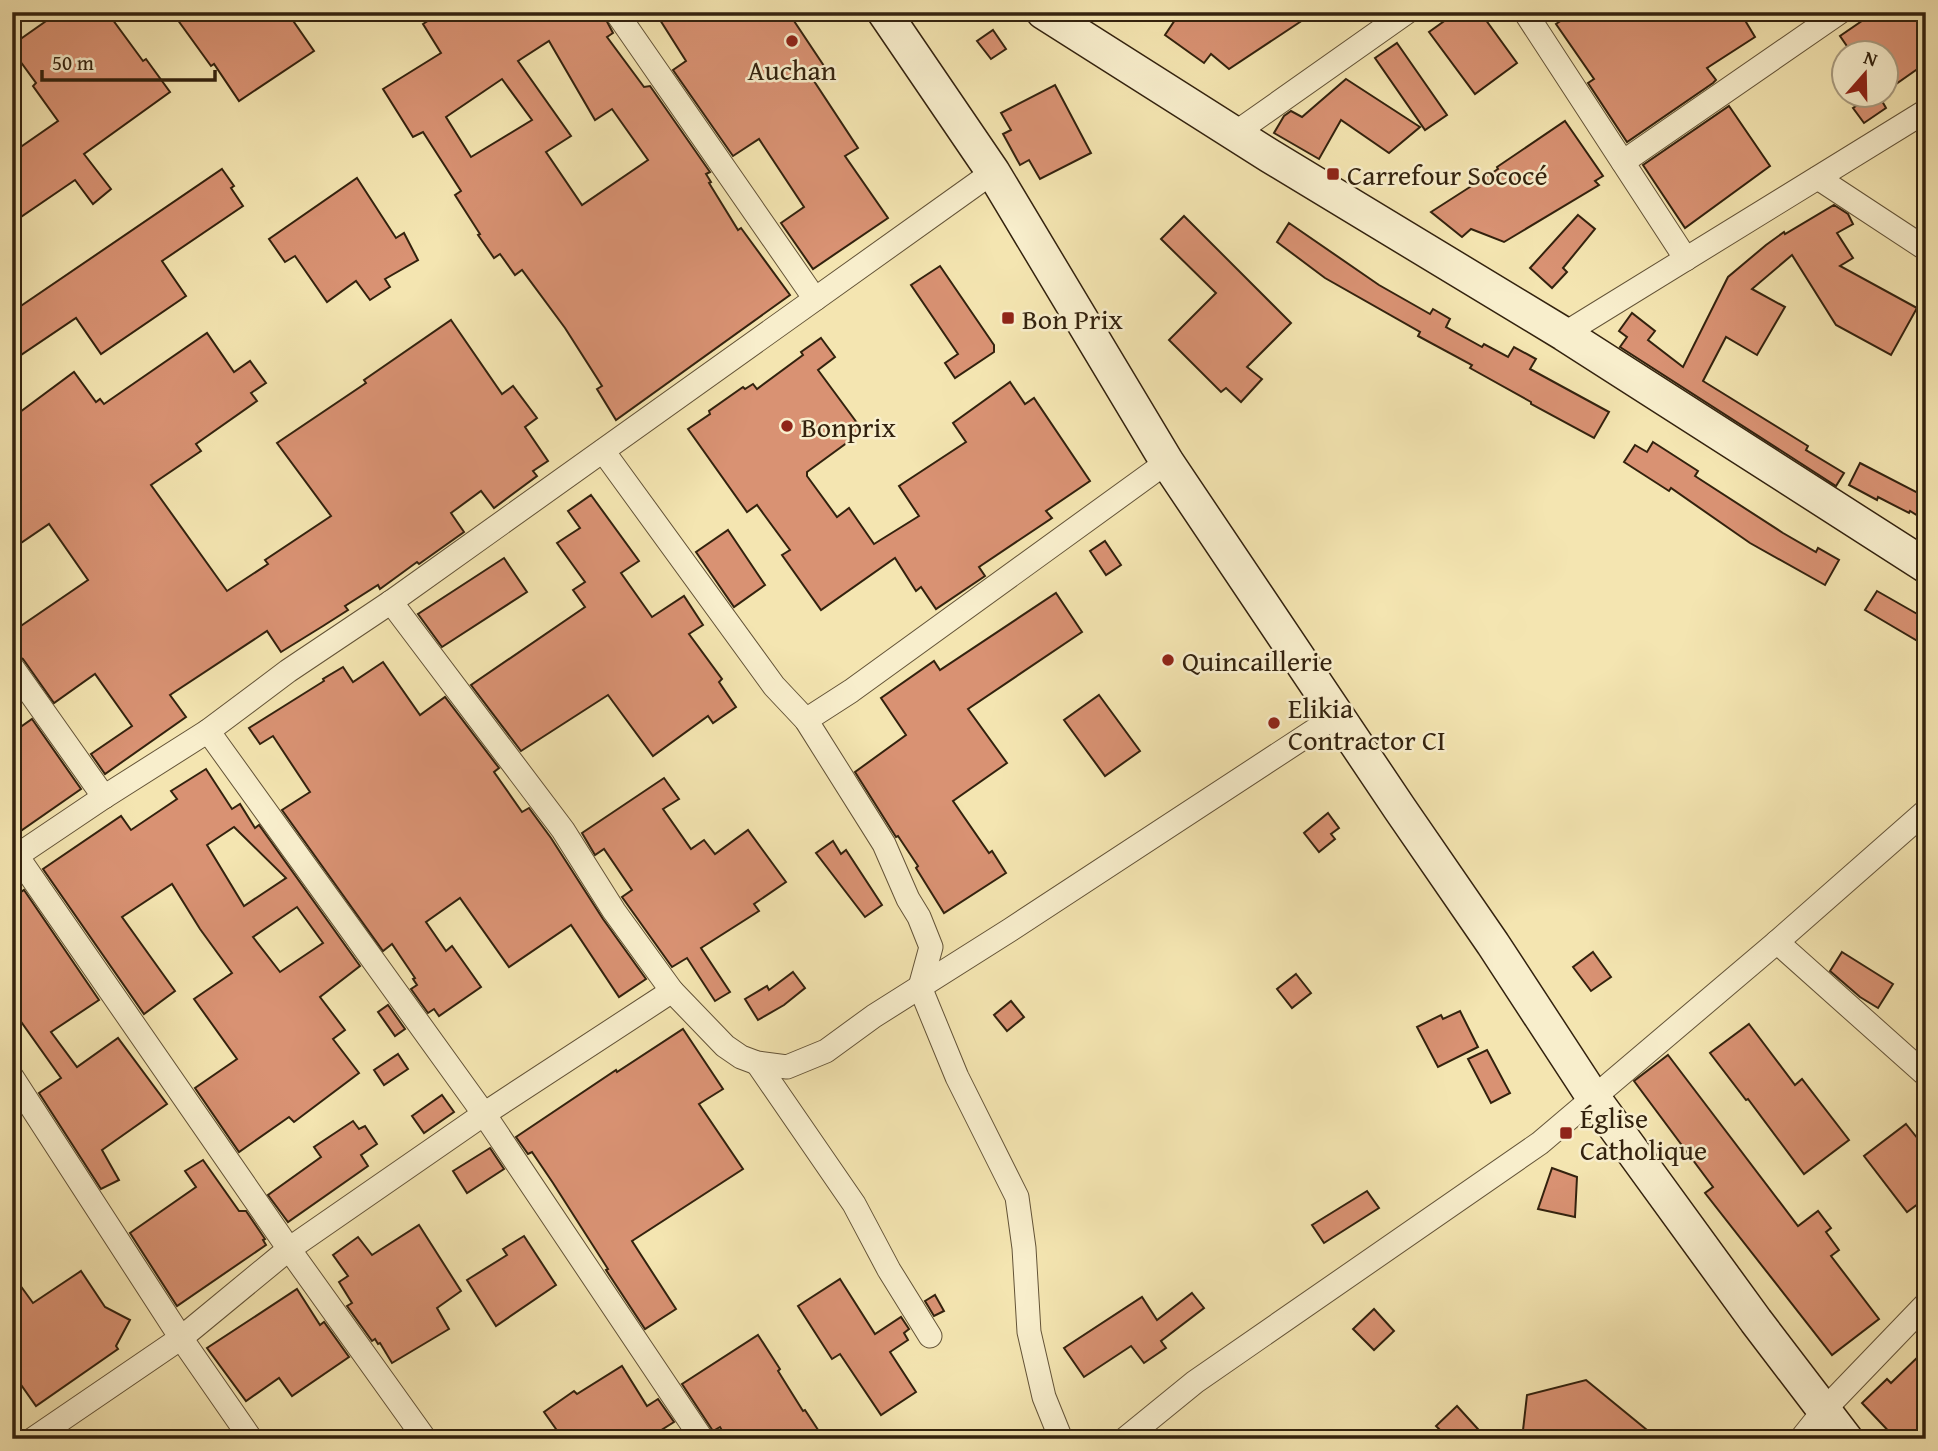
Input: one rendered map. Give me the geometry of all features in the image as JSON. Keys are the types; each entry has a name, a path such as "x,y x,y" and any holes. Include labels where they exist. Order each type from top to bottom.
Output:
{"street":[{"path":"616,12 815,299"},
{"path":"884,12 993,172 1167,462 1493,944 1593,1097 1846,1439"},
{"path":"1043,12 1234,134 1564,334 1926,566"},
{"path":"1234,134 1407,12"},
{"path":"1525,12 1686,258"},
{"path":"1623,162 1840,12"},
{"path":"1564,334 1926,111"},
{"path":"425,1439 14,858 104,797 208,732 289,671 391,603 993,172"},
{"path":"1818,178 1926,249"},
{"path":"603,451 774,686 806,720 884,844 908,899 919,917 931,947 920,987 957,1077 1017,1198 1024,1248 1029,1332 1044,1397 1061,1439"},
{"path":"806,720 851,691 1167,462"},
{"path":"391,603 563,830 614,911 672,991 725,1046 741,1057 757,1063 787,1067 826,1051 874,1016 1338,715"},
{"path":"12,667 104,797"},
{"path":"208,732 484,1114 702,1439"},
{"path":"1125,1439 1195,1382 1540,1143 1777,942 1926,811"},
{"path":"1777,942 1926,1075"},
{"path":"33,1439 181,1338 289,1250 484,1114 672,991"},
{"path":"757,1063 854,1204 889,1270 930,1336"},
{"path":"12,1077 181,1338 251,1439"},
{"path":"1801,1439 1825,1409 1926,1304"}],"building":[{"path":"59,12 107,12 170,92 84,154 111,189 93,204 75,180 12,223 12,153 58,121 33,86 36,83 12,50 12,45"},
{"path":"172,12 287,12 314,51 239,101 214,64 211,66"},
{"path":"442,12 602,12 613,33 607,37 644,87 650,86 710,172 706,174 711,182 709,183 738,230 741,228 790,295 616,420 597,389 602,386 565,328 522,270 515,275 500,254 494,258 455,195 461,191 423,132 413,137 383,89 441,53 423,24","holes":["549,41 595,120 612,109 648,160 582,205 546,152 571,136 518,61","502,79 532,120 471,157 446,117"]},
{"path":"655,12 788,12 828,72 814,81 858,148 845,156 888,218 813,269 781,223 804,207 759,139 733,156 673,70 686,61"},
{"path":"1189,12 1315,12 1229,69 1211,54 1204,63 1165,35 1177,17 1180,19"},
{"path":"1457,12 1480,12 1517,63 1475,94 1429,32"},
{"path":"1574,12 1740,12 1755,37 1707,68 1716,80 1713,83 1627,142 1588,83 1594,79 1556,24"},
{"path":"1875,12 1926,12 1926,63 1899,82 1899,38 1840,36"},
{"path":"993,30 1006,49 991,59 977,41"},
{"path":"1397,43 1447,115 1425,130 1375,58"},
{"path":"1346,79 1420,127 1389,153 1341,120 1319,159 1274,133 1284,116 1291,111 1302,117"},
{"path":"1055,85 1091,153 1040,179 1029,160 1020,165 1003,134 1011,130 1001,113"},
{"path":"1729,106 1770,166 1685,228 1643,165"},
{"path":"1853,108 1886,108 1864,123"},
{"path":"1565,121 1603,176 1595,181 1599,185 1504,242 1471,229 1462,237 1431,212 1498,169 1497,167"},
{"path":"222,169 243,206 162,261 186,296 101,354 76,318 12,361 12,312"},
{"path":"357,178 396,238 404,233 418,260 385,279 390,287 370,300 356,281 327,302 295,256 285,262 269,239"},
{"path":"1834,205 1848,214 1853,224 1837,233 1853,258 1840,266 1917,308 1891,355 1836,325 1792,255 1752,289 1785,307 1757,355 1726,337 1703,381 1808,446 1806,450 1844,473 1836,486 1620,347 1627,337 1619,331 1632,313 1655,331 1648,340 1683,367 1728,277 1784,232 1785,234"},
{"path":"1578,215 1595,229 1563,268 1567,272 1552,288 1530,268"},
{"path":"1184,216 1291,323 1247,367 1262,379 1241,402 1226,388 1221,392 1169,340 1216,293 1161,239"},
{"path":"1289,223 1379,285 1430,314 1433,309 1450,319 1446,327 1482,347 1484,344 1508,357 1514,347 1536,359 1530,369 1609,412 1594,438 1470,368 1472,365 1418,336 1420,332 1325,278 1277,242"},
{"path":"940,266 994,345 994,352 955,378 945,363 958,354 911,285"},
{"path":"451,320 502,394 513,386 537,418 525,427 548,461 533,471 537,476 494,508 481,491 451,513 464,532 380,589 378,585 345,606 348,610 281,652 267,631 170,695 186,717 105,774 91,754 132,726 95,674 54,703 23,659 12,653 12,632 88,580 49,524 12,549 12,418 74,372 96,402 100,399 104,404 207,333 234,372 250,361 266,383 251,393 257,401 196,444 201,451 151,485 227,591 268,564 265,560 331,516 277,443 366,383 364,380"},
{"path":"821,338 835,357 818,370 863,431 807,472 807,476 837,517 849,508 874,544 919,516 899,486 966,442 953,423 1010,382 1025,404 1034,398 1090,481 1046,511 1052,518 979,567 985,576 936,609 921,587 916,591 895,558 821,610 782,555 790,550 757,505 747,512 688,429 743,387 745,389 753,384 757,389"},
{"path":"1653,442 1698,471 1695,476 1783,533 1816,552 1818,548 1839,560 1825,585 1750,543 1671,488 1669,491 1624,462 1635,445 1647,452"},
{"path":"1860,463 1926,497 1926,521 1910,511 1909,513 1878,497 1877,500 1849,485"},
{"path":"591,495 639,561 621,573 652,617 684,596 703,625 689,634 722,679 719,682 736,707 713,723 708,716 653,756 608,695 521,751 471,685 585,607 573,590 585,582 557,543 580,528 568,511"},
{"path":"728,530 765,585 734,607 696,552"},
{"path":"1105,541 1121,565 1106,575 1090,551"},
{"path":"504,558 527,592 442,647 418,614"},
{"path":"1877,591 1926,619 1926,646 1865,610"},
{"path":"1056,593 1082,632 968,709 1007,763 953,801 1006,873 944,913 916,868 918,866 898,836 896,837 855,772 906,735 881,698 934,661 940,670"},
{"path":"383,662 420,715 445,697 499,768 494,772 522,812 529,808 551,838 603,919 646,979 619,997 571,925 509,967 460,898 426,922 446,951 452,946 481,987 439,1016 434,1009 428,1013 411,989 417,985 413,979 415,978 392,944 383,951 282,810 310,792 273,736 260,744 249,728 343,667 353,682"},
{"path":"1099,695 1140,751 1105,776 1064,720"},
{"path":"32,719 81,789 12,837 12,733"},
{"path":"206,769 232,809 240,804 255,828 259,825 360,966 320,997 345,1030 333,1039 359,1073 294,1122 289,1117 239,1152 195,1088 237,1059 194,999 232,973 172,884 122,917 175,991 144,1014 43,869 121,816 131,830 177,799 171,791","holes":["234,827 286,878 244,906 207,845","297,907 323,943 280,972 253,937"]},
{"path":"664,778 679,799 663,809 691,849 704,840 715,854 748,830 786,882 754,904 759,911 701,948 730,992 715,1001 687,958 672,967 622,897 632,890 604,849 595,855 582,833"},
{"path":"1328,813 1339,828 1331,834 1335,839 1319,852 1304,833"},
{"path":"833,841 841,854 846,850 882,905 865,917 816,853"},
{"path":"24,890 99,1000 51,1032 77,1067 118,1038 167,1104 102,1150 119,1180 101,1189 39,1093 61,1078 12,1009 12,898"},
{"path":"1593,952 1611,977 1591,991 1573,967"},
{"path":"1842,952 1893,984 1878,1008 1860,997 1830,971"},
{"path":"793,972 805,988 784,1005 758,1020 745,999 767,986 769,990"},
{"path":"1296,974 1311,993 1292,1008 1277,989"},
{"path":"1011,1001 1024,1017 1007,1031 994,1015"},
{"path":"388,1005 405,1029 395,1036 378,1012"},
{"path":"1460,1011 1478,1047 1438,1067 1417,1027 1441,1015 1443,1019"},
{"path":"1749,1024 1795,1085 1802,1079 1849,1140 1804,1174 1710,1053"},
{"path":"683,1029 723,1089 699,1104 743,1169 632,1241 676,1309 645,1329 553,1183 532,1152 528,1154 516,1137"},
{"path":"1487,1050 1510,1093 1491,1103 1468,1059"},
{"path":"398,1054 408,1069 384,1085 374,1070"},
{"path":"1668,1055 1798,1226 1818,1211 1831,1228 1826,1232 1839,1250 1831,1256 1879,1319 1832,1355 1705,1193 1713,1187 1634,1081"},
{"path":"442,1095 454,1112 424,1133 412,1116"},
{"path":"353,1121 359,1129 365,1126 377,1144 361,1155 368,1166 288,1222 268,1195 321,1157 314,1147"},
{"path":"1906,1124 1926,1149 1926,1198 1907,1212 1864,1156"},
{"path":"490,1148 504,1169 467,1193 453,1171"},
{"path":"203,1160 239,1211 246,1211 265,1239 263,1240 266,1245 177,1306 130,1233 196,1187 185,1171"},
{"path":"1552,1168 1577,1177 1575,1217 1538,1209"},
{"path":"1367,1191 1379,1208 1324,1243 1312,1225"},
{"path":"419,1225 461,1291 437,1308 449,1329 392,1363 380,1343 375,1339 372,1341 347,1306 352,1303 339,1282 348,1276 333,1255 358,1237 372,1255"},
{"path":"524,1236 556,1285 496,1326 467,1280 507,1255 503,1249"},
{"path":"81,1271 105,1307 130,1320 116,1346 118,1349 36,1406 12,1372 12,1274 33,1303"},
{"path":"840,1279 875,1334 901,1317 909,1329 904,1333 908,1340 890,1352 916,1392 881,1415 840,1354 832,1359 798,1306"},
{"path":"297,1289 320,1325 324,1322 349,1357 292,1396 279,1378 246,1401 207,1348"},
{"path":"1192,1293 1204,1308 1161,1341 1166,1348 1144,1363 1131,1346 1084,1377 1064,1348 1142,1297 1157,1320"},
{"path":"935,1295 944,1311 934,1316 925,1301"},
{"path":"1374,1309 1394,1331 1374,1350 1353,1329"},
{"path":"758,1335 803,1411 805,1410 824,1439 727,1439 720,1427 713,1431 682,1384"},
{"path":"1926,1349 1926,1439 1896,1439 1862,1403 1887,1379 1891,1383"},
{"path":"622,1366 647,1406 658,1399 674,1422 647,1439 563,1439 544,1412 574,1391 577,1394"},
{"path":"1586,1380 1658,1439 1522,1439 1527,1395"},
{"path":"1457,1406 1487,1439 1449,1439 1436,1426"}],"place":[{"name":"Auchan","path":"792,41"},
{"name":"Carrefour Sococé","path":"1333,174"},
{"name":"Bon Prix","path":"1008,318"},
{"name":"Bonprix","path":"787,426"},
{"name":"Quincaillerie","path":"1168,660"},
{"name":"Elikia Contractor CI","path":"1274,723"},
{"name":"Église Catholique","path":"1566,1133"}]}
